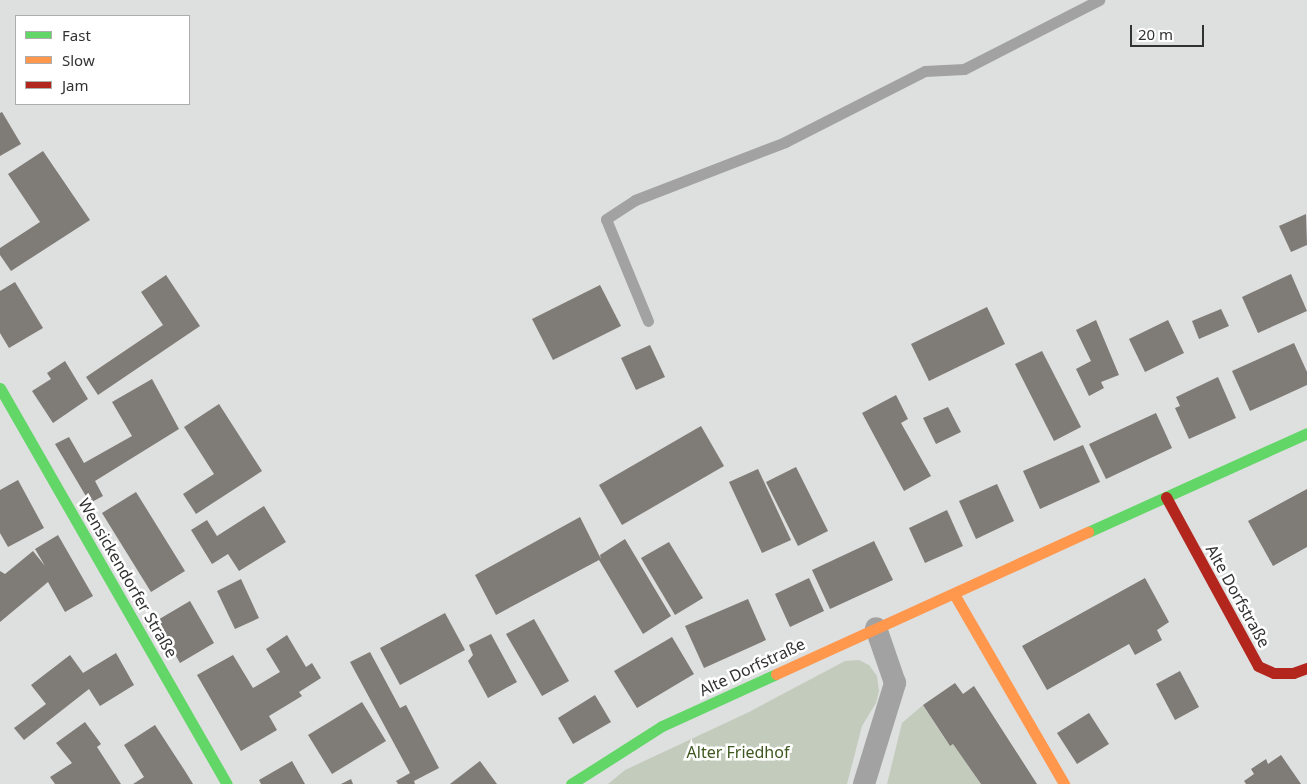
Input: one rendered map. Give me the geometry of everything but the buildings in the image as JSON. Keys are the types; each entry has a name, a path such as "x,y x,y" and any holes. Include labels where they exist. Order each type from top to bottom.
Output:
{"main road":[{"name":"Wensickendorfer Straße","path":"0,388 227,784"},
{"name":"Alte Dorfstraße","path":"571,784 662,726 1307,433"},
{"name":"Alte Dorfstraße","path":"1166,497 1258,666 1274,673 1293,673 1307,668"},
{"path":"954,594 1064,784"}],"street":[{"path":"864,784 895,683 876,628"}],"lane":[{"path":"648,321 606,219 635,200 785,142 924,71 964,69 1099,0"}],"green space":[{"name":"Alter Friedhof","path":"859,660 869,665 877,676 879,691 876,703 862,726 847,784 608,784 625,770 749,712 845,661"},
{"path":"923,705 949,745 953,744 981,784 887,784 902,723"}],"traffic: fast":[{"path":"0,388 227,784"},
{"path":"1088,532 1307,433"},
{"path":"571,784 662,726 776,674"}],"traffic: slow":[{"path":"776,674 1088,532"},
{"path":"954,594 1064,784"}],"traffic: jam":[{"path":"1166,497 1258,666 1274,673 1293,673 1307,668"}]}
